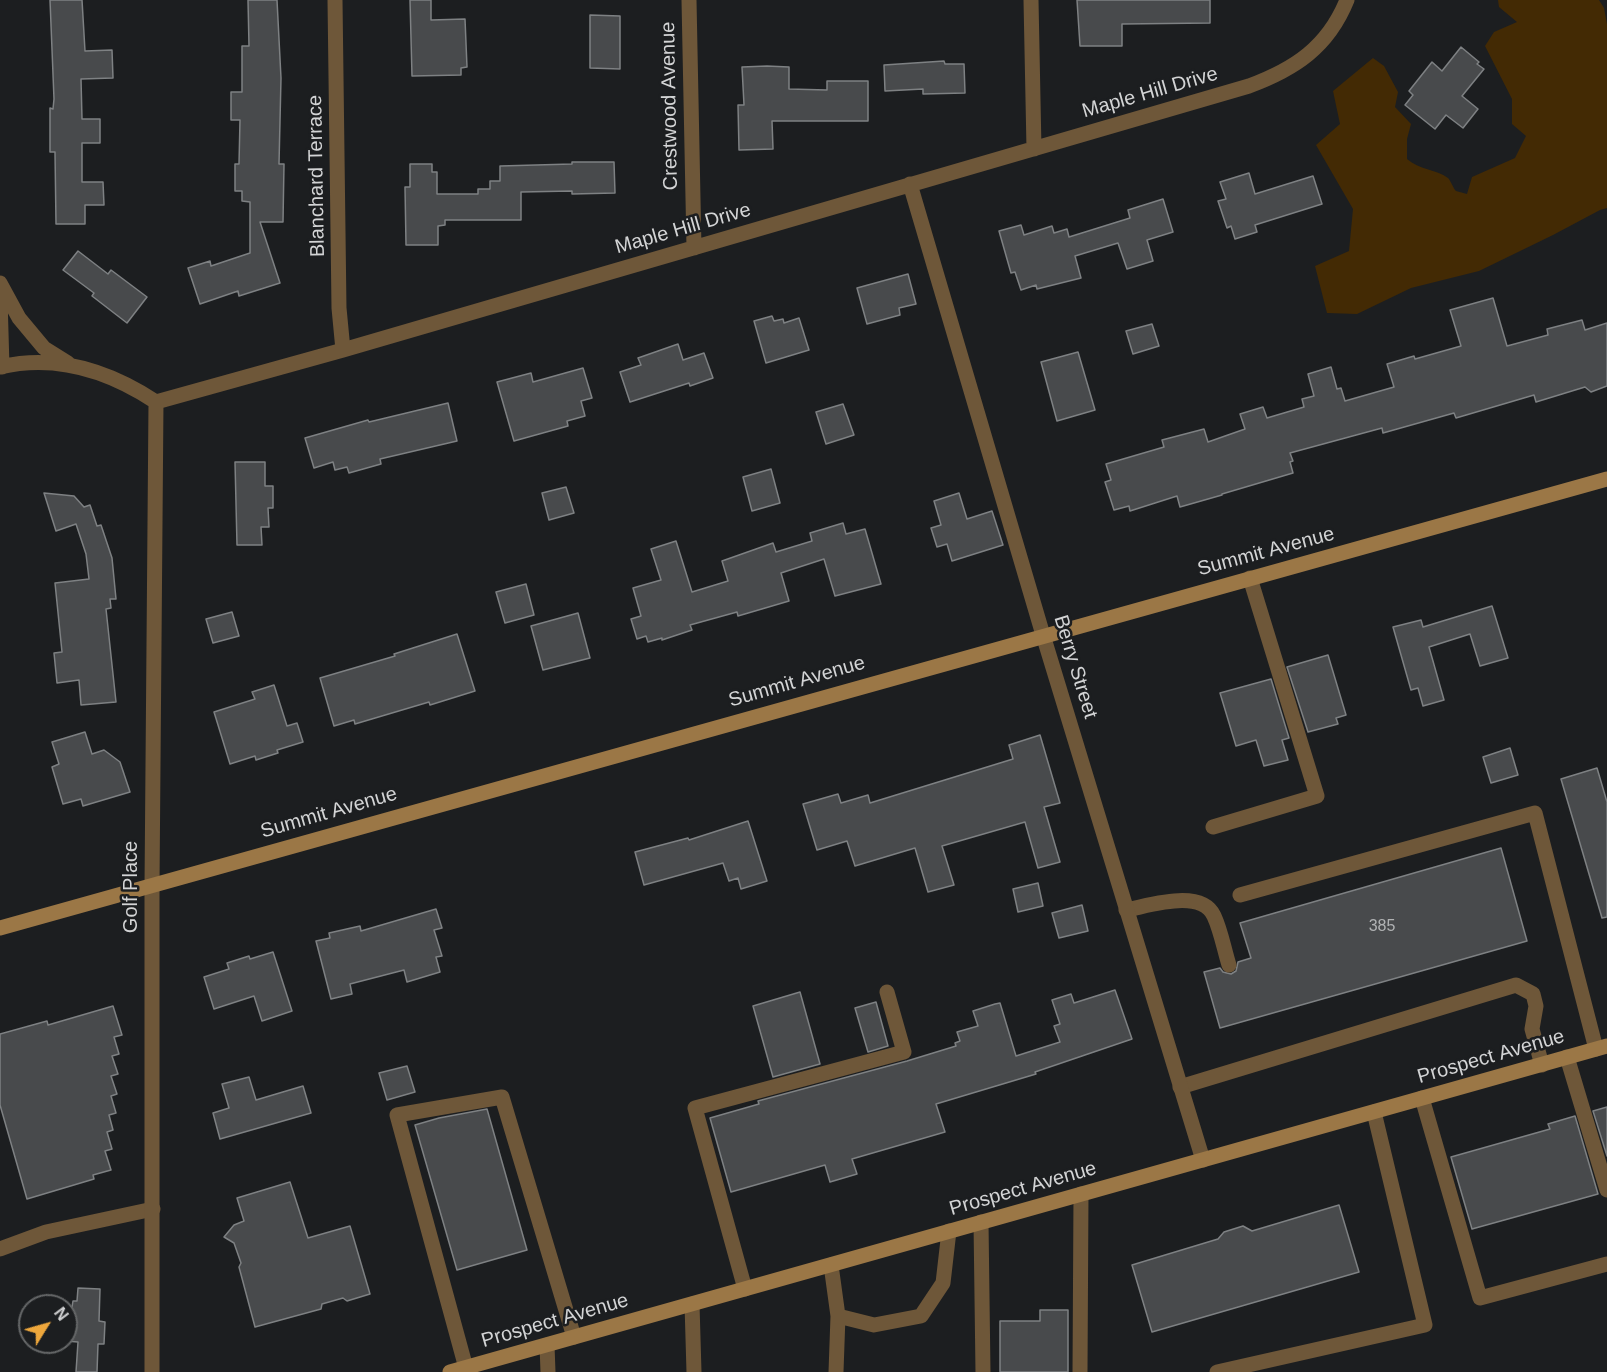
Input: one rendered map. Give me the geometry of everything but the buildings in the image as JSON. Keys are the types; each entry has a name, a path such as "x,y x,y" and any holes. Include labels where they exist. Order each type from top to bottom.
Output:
{"street":[{"name":"Blanchard Terrace","path":"335,0 339,308 343,350"},
{"name":"Crestwood Avenue","path":"689,0 694,248"},
{"path":"1032,0 1034,149"},
{"name":"Maple Hill Drive","path":"156,402 1250,87 1278,76 1303,60 1325,38 1342,13 1347,0"},
{"name":"Berry Street","path":"910,184 1043,635 1203,1160"},
{"path":"0,283 19,318 44,348 70,365"},
{"path":"0,298 1,367 38,361 70,365 107,376 140,391 156,402"},
{"name":"Golf Place","path":"153,1372 152,885 156,402"},
{"name":"Summit Avenue","path":"0,928 1043,635 1607,480"},
{"path":"1213,827 1317,796 1250,578"},
{"path":"1240,895 1534,813 1601,1048"},
{"path":"1126,910 1183,899 1201,903 1213,913 1229,965"},
{"path":"1180,1087 1516,985 1533,994 1536,1006 1532,1029 1542,1065"},
{"path":"745,1289 695,1108 904,1052 887,992"},
{"name":"Prospect Avenue","path":"450,1372 1601,1048"},
{"path":"1568,1057 1607,1190"},
{"path":"466,1368 397,1114 502,1097 574,1337"},
{"path":"1422,1098 1480,1298 1607,1264"},
{"path":"1217,1372 1425,1325 1374,1112"},
{"path":"1080,1372 1082,1194"},
{"path":"0,1249 46,1232 153,1209"},
{"path":"981,1222 983,1372"},
{"path":"838,1316 874,1325 921,1316 943,1283 949,1231"},
{"path":"831,1265 838,1316 836,1372"},
{"path":"692,1304 694,1372"},
{"path":"547,1345 548,1372"}],"shaded area":[{"path":"1498,0 1599,0 1604,8 1607,24 1607,208 1479,271 1411,288 1357,314 1327,313 1315,266 1349,251 1353,209 1316,145 1340,124 1333,91 1373,58 1384,66 1398,92 1395,107 1411,124 1407,139 1407,159 1443,175 1449,179 1456,191 1467,194 1472,177 1515,158 1526,136 1512,124 1512,99 1485,46 1494,32 1517,22 1499,7"}]}
